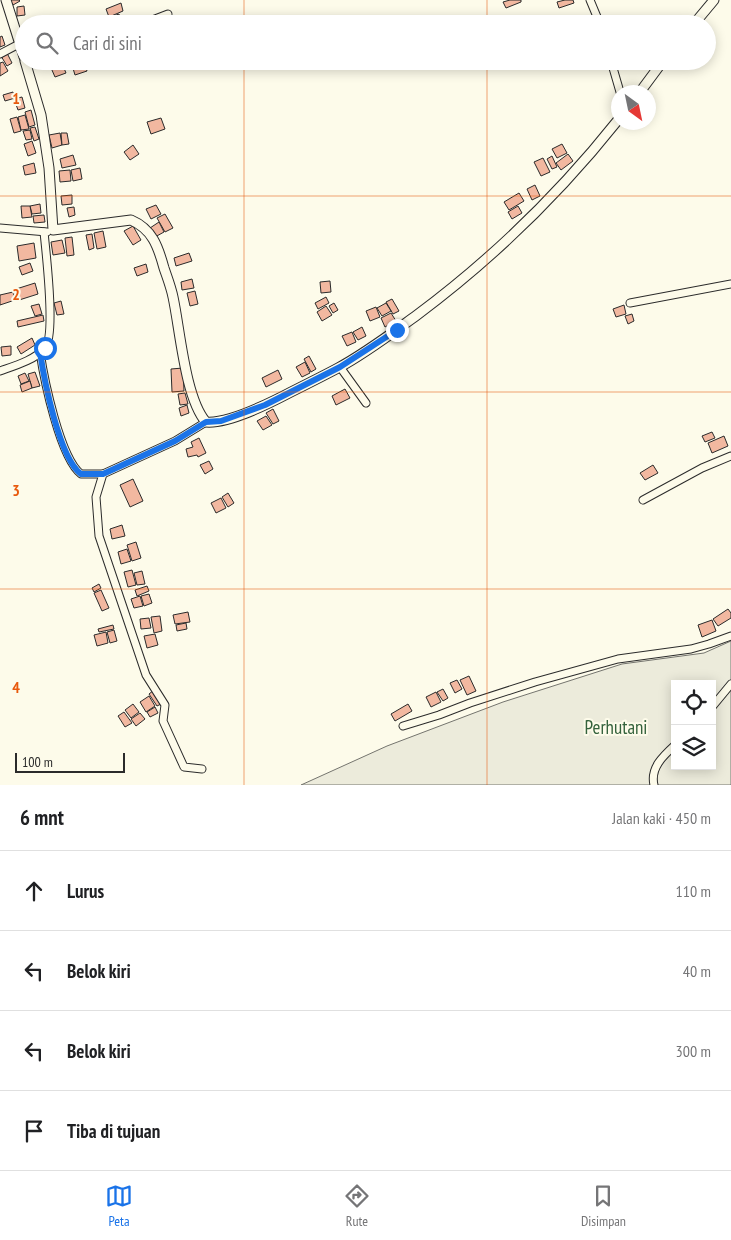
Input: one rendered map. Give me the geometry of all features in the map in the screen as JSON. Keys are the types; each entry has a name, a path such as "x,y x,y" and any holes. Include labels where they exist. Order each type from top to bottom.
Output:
{"street":[{"path":"6,0 15,30"},
{"path":"590,0 596,15"},
{"path":"702,15 714,0"},
{"path":"0,54 15,46"},
{"path":"0,371 29,359 40,352 45,348 50,339 49,168 41,115 28,70"},
{"path":"614,70 618,85"},
{"path":"645,85 656,70"},
{"path":"40,352 49,402 68,457 81,474 103,474 175,441 206,422 221,421 265,405 340,367 418,314 484,260 550,197 590,155 611,129"},
{"path":"0,228 48,231 130,220 141,224 151,235 158,248 173,294 186,370 195,403 206,422"},
{"path":"630,303 731,284"},
{"path":"340,367 366,403"},
{"path":"643,500 702,468 731,456"},
{"path":"103,474 96,497 96,508 99,536 108,564 146,676 164,703 163,721 181,762 186,768 202,769"},
{"path":"403,726 535,682 601,663 629,657 691,649 731,636"},
{"path":"716,702 731,684"},
{"path":"654,785 654,771 661,759 671,749"}],"green space":[{"name":"Perhutani","path":"731,641 731,785 301,785 387,746 503,702 622,664 704,653"}],"building":[{"path":"10,0 19,0 20,1 13,5"},
{"path":"521,0 521,2 506,8 503,2"},
{"path":"573,0 574,3 559,8 557,2"},
{"path":"121,3 123,11 108,15 106,9"},
{"path":"24,6 25,15 17,15 17,7"},
{"path":"2,36 5,45 0,47 0,37"},
{"path":"7,53 12,63 7,66 1,56"},
{"path":"3,62 8,71 0,76 0,63"},
{"path":"52,70 65,70 66,73 55,77"},
{"path":"74,70 87,70 87,71 75,75"},
{"path":"13,92 15,98 5,101 3,95"},
{"path":"22,97 25,108 18,110 14,99"},
{"path":"31,110 35,125 29,127 25,112"},
{"path":"25,115 29,129 21,130 18,117"},
{"path":"17,117 21,131 14,133 10,119"},
{"path":"161,118 165,129 151,134 147,122"},
{"path":"35,127 39,139 34,141 30,128"},
{"path":"30,130 32,139 26,140 23,131"},
{"path":"60,133 62,145 52,148 49,135"},
{"path":"61,133 67,133 69,144 62,145"},
{"path":"32,141 36,153 28,156 24,144"},
{"path":"562,144 567,153 557,158 552,149"},
{"path":"133,145 139,154 130,160 124,152"},
{"path":"568,154 573,161 561,170 556,163"},
{"path":"73,155 76,165 62,168 60,159"},
{"path":"552,156 557,167 552,169 547,159"},
{"path":"543,158 550,172 541,176 534,162"},
{"path":"34,163 36,173 25,175 23,166"},
{"path":"80,168 82,179 73,181 71,170"},
{"path":"70,170 71,181 60,182 59,171"},
{"path":"535,185 540,196 532,200 527,189"},
{"path":"519,193 524,201 509,210 504,202"},
{"path":"72,195 72,204 62,205 61,196"},
{"path":"40,204 41,213 32,214 30,206"},
{"path":"156,205 161,214 151,219 146,209"},
{"path":"21,206 30,206 32,217 22,218"},
{"path":"518,206 522,213 512,219 508,212"},
{"path":"74,207 75,215 69,217 67,208"},
{"path":"165,214 173,228 165,232 157,218"},
{"path":"44,215 45,222 34,223 33,216"},
{"path":"159,222 164,232 155,237 150,228"},
{"path":"133,226 141,240 133,245 124,231"},
{"path":"103,231 106,247 97,249 94,233"},
{"path":"92,234 94,248 89,250 86,235"},
{"path":"72,237 74,255 67,256 65,238"},
{"path":"62,240 65,253 53,255 51,242"},
{"path":"34,243 36,258 19,261 17,246"},
{"path":"189,253 192,261 176,266 174,258"},
{"path":"30,263 33,271 22,275 19,267"},
{"path":"146,264 148,272 137,276 134,268"},
{"path":"192,279 194,288 182,290 181,282"},
{"path":"330,281 331,292 321,293 320,282"},
{"path":"35,283 38,294 16,301 13,290"},
{"path":"195,291 198,304 190,306 187,293"},
{"path":"13,292 15,300 0,305 0,295"},
{"path":"326,297 329,303 318,309 315,303"},
{"path":"392,299 399,311 393,314 386,302"},
{"path":"61,301 64,314 57,315 54,303"},
{"path":"334,303 338,310 333,313 329,306"},
{"path":"386,303 391,311 382,316 377,308"},
{"path":"39,304 42,314 35,316 31,306"},
{"path":"624,305 626,314 616,317 613,309"},
{"path":"326,306 332,315 322,321 317,312"},
{"path":"376,307 380,317 370,321 366,311"},
{"path":"391,313 396,321 385,327 381,318"},
{"path":"632,314 634,321 628,324 625,316"},
{"path":"43,315 44,321 18,327 17,321"},
{"path":"362,327 366,336 358,340 353,332"},
{"path":"352,332 356,342 347,346 342,336"},
{"path":"32,338 35,345 21,354 17,347"},
{"path":"11,346 11,355 2,356 1,347"},
{"path":"309,356 316,369 311,372 304,359"},
{"path":"305,362 310,373 302,377 296,367"},
{"path":"183,368 184,391 172,392 171,369"},
{"path":"278,370 282,379 266,387 262,378"},
{"path":"35,372 40,386 32,388 28,374"},
{"path":"25,373 29,381 21,384 18,376"},
{"path":"30,381 32,388 22,392 20,385"},
{"path":"345,389 350,398 336,405 332,396"},
{"path":"185,393 188,404 180,405 178,394"},
{"path":"187,405 189,413 181,416 179,408"},
{"path":"273,409 279,421 273,424 266,413"},
{"path":"266,416 272,425 263,430 257,421"},
{"path":"712,432 715,438 705,442 702,436"},
{"path":"724,436 728,446 712,453 708,443"},
{"path":"199,438 206,453 198,457 197,455 188,457 186,449 193,447 191,442"},
{"path":"209,461 213,469 205,474 200,465"},
{"path":"653,465 658,473 645,480 640,473"},
{"path":"133,479 143,501 130,507 120,485"},
{"path":"228,493 234,503 228,507 222,497"},
{"path":"221,498 226,508 216,513 211,503"},
{"path":"122,525 125,536 112,539 110,529"},
{"path":"136,542 141,558 132,561 127,545"},
{"path":"127,549 131,561 121,564 118,552"},
{"path":"132,570 136,585 128,587 124,572"},
{"path":"142,571 145,584 137,585 134,573"},
{"path":"99,584 101,588 94,592 92,588"},
{"path":"147,586 149,591 137,596 135,590"},
{"path":"101,590 109,608 102,611 94,593"},
{"path":"149,594 152,603 144,606 141,596"},
{"path":"140,596 143,606 134,608 131,599"},
{"path":"728,609 731,613 731,618 718,626 713,619"},
{"path":"188,612 190,622 175,624 173,615"},
{"path":"160,616 162,631 154,633 151,617"},
{"path":"149,618 151,628 141,629 140,619"},
{"path":"712,620 716,631 702,637 698,625"},
{"path":"186,623 187,629 177,631 176,625"},
{"path":"113,625 114,629 99,632 98,629"},
{"path":"114,630 117,641 110,643 107,632"},
{"path":"106,632 108,643 97,646 94,635"},
{"path":"155,634 158,645 147,648 144,636"},
{"path":"469,676 476,691 467,695 460,680"},
{"path":"457,680 462,689 455,693 450,683"},
{"path":"443,689 448,698 443,701 437,692"},
{"path":"154,690 163,703 157,706 149,694"},
{"path":"436,692 441,702 431,707 426,697"},
{"path":"149,696 155,706 146,712 140,702"},
{"path":"133,704 139,712 131,718 125,710"},
{"path":"408,704 412,711 395,721 391,714"},
{"path":"155,707 158,713 150,717 147,712"},
{"path":"124,712 132,723 125,727 118,716"},
{"path":"140,713 145,719 136,726 131,719"}],"route":[{"path":"45,348 40,352 45,384 49,402 68,457 81,474 103,474 175,441 206,422 221,421 265,405 340,367 397,330"}]}
